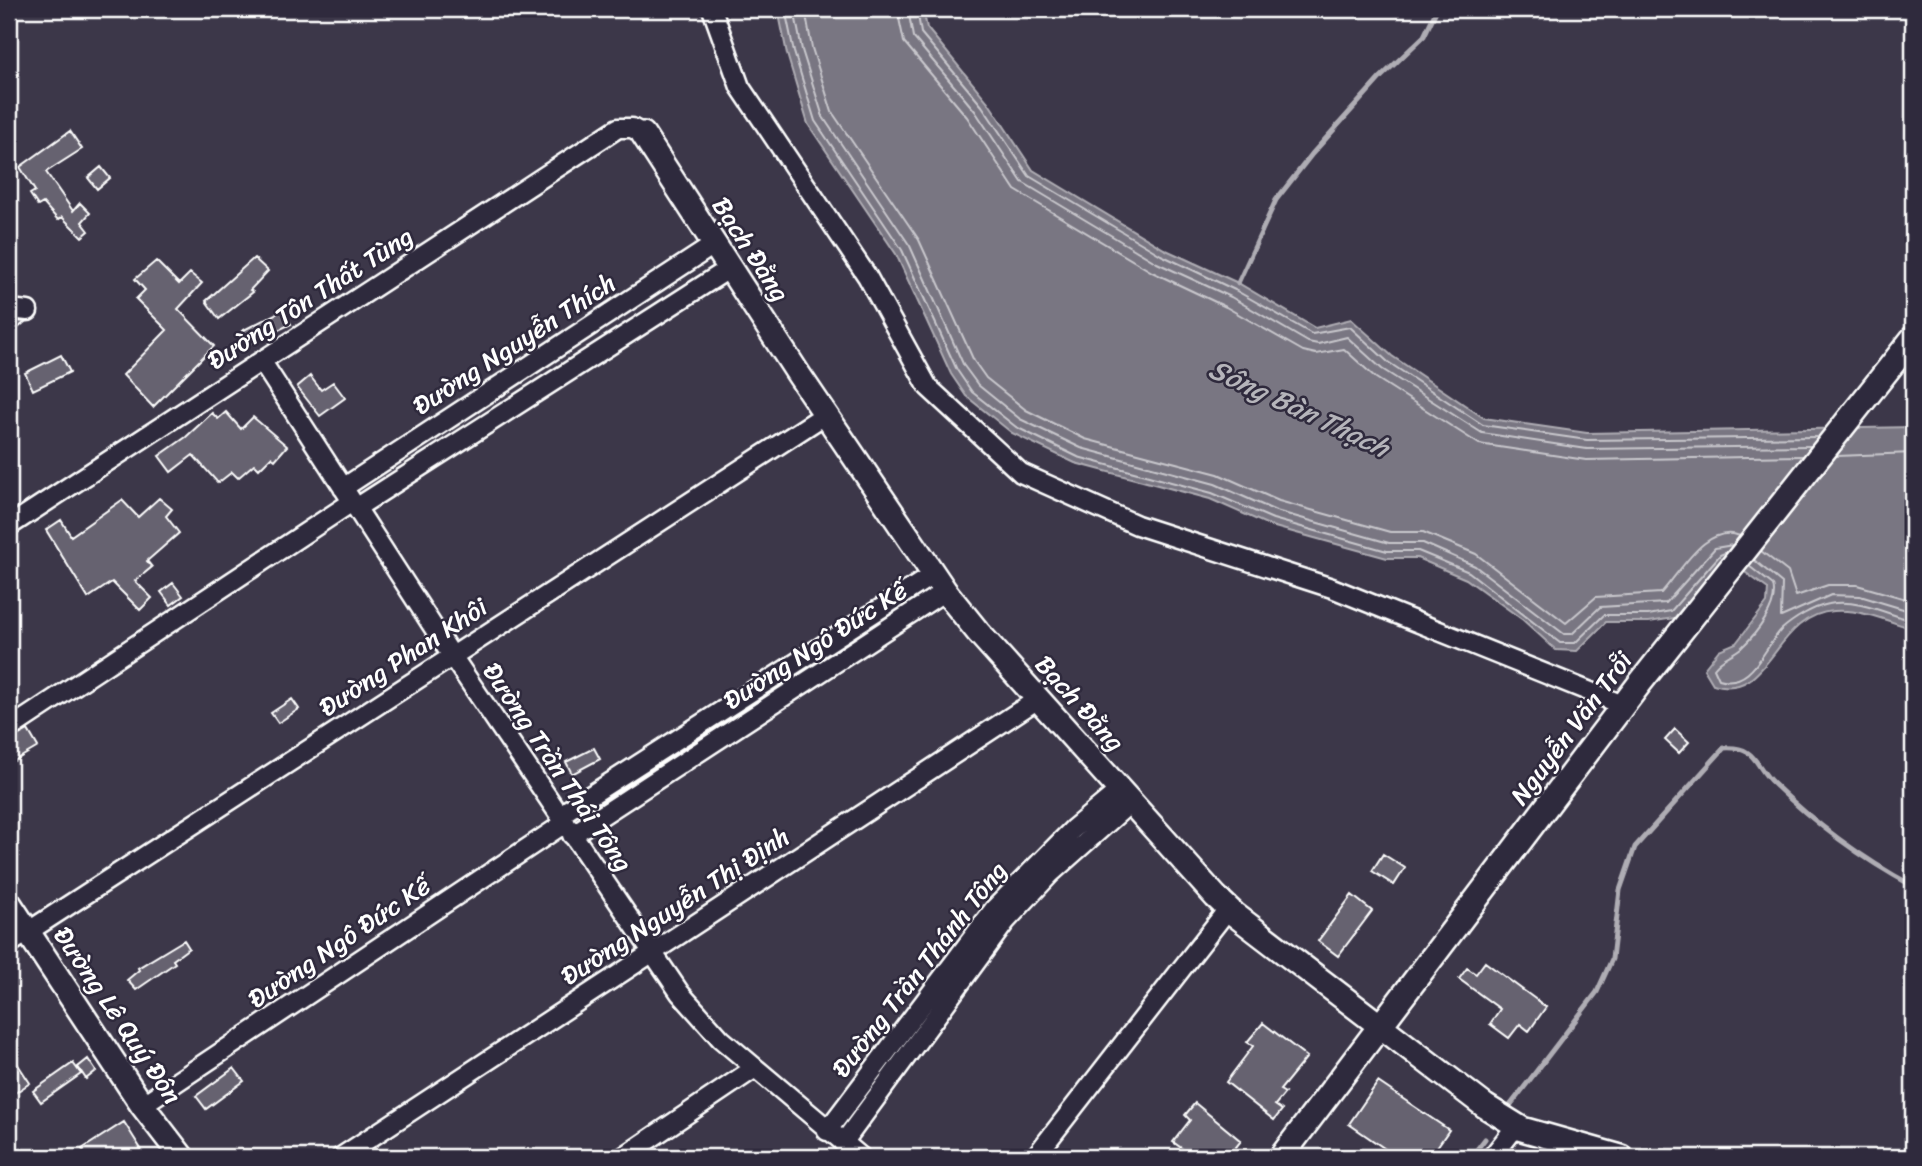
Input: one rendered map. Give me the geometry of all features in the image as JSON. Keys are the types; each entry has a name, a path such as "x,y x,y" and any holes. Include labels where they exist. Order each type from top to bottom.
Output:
{"street":[{"path":"712,9 740,88 867,275 928,387 1021,473 1138,525 1332,588 1623,705"},
{"name":"Đường Tôn Thất Tùng","path":"9,526 618,128 632,128 643,134"},
{"name":"Bạch Đằng","path":"643,134 940,583 1038,699 1228,909 1485,1106 1517,1125 1576,1146 1621,1157"},
{"name":"Đường Nguyễn Thích","path":"9,729 350,499 715,244"},
{"name":"Đường Nguyễn Thích","path":"350,499 730,268"},
{"path":"9,309 28,311"},
{"name":"Nguyễn Văn Trỗi","path":"1281,1157 1623,705 1913,338"},
{"name":"Đường Trần Thái Tông","path":"262,362 452,656 697,1015 827,1131 861,1157"},
{"name":"Đường Phan Khôi","path":"18,938 826,414"},
{"name":"Đường Ngô Đức Kế","path":"142,1105 565,824 940,583"},
{"name":"Đường Nguyễn Thị Định","path":"341,1157 1038,699"},
{"name":"Đường Trần Thánh Tông","path":"827,1131 995,908 1073,829 1127,795"},
{"name":"Đường Trần Thánh Tông","path":"843,1143 1006,921 1127,795"},
{"name":"Đường Lê Quý Đôn","path":"9,903 18,938 182,1157"},
{"path":"1035,1157 1228,909"},
{"path":"624,1157 755,1068"},
{"path":"1492,1157 1517,1125"}],"water":[{"name":"Sông Bàn Thạch","path":"778,9 923,9 927,28 988,102 1033,170 1164,249 1238,283 1315,328 1351,319 1392,356 1484,418 1587,433 1913,427 1913,629 1854,612 1834,611 1814,616 1798,627 1748,681 1732,686 1713,684 1704,669 1719,650 1736,643 1767,603 1768,589 1727,559 1674,618 1649,622 1606,622 1577,651 1556,650 1523,620 1466,579 1417,558 1387,558 1271,526 1210,499 1075,463 1012,433 966,396 951,374 896,254 808,124 787,54"}],"building":[{"path":"70,131 82,149 46,172 73,211 80,203 90,213 82,222 89,231 82,237 62,217 58,220 43,203 38,206 30,194 35,191 20,167"},
{"path":"101,167 110,178 97,189 88,178"},
{"path":"254,258 268,271 250,290 253,292 219,319 206,301"},
{"path":"156,261 179,284 190,273 202,283 178,309 214,346 153,407 123,375 167,330 136,299 145,290 135,279"},
{"path":"283,310 291,324 249,344 242,331"},
{"path":"9,320 25,322 9,336"},
{"path":"61,355 70,372 33,390 25,373"},
{"path":"310,376 321,390 333,382 345,398 320,416 297,387"},
{"path":"226,412 241,429 253,417 287,446 275,460 271,457 259,469 254,464 238,478 232,472 218,483 193,455 171,472 159,456 186,437 212,413 218,419"},
{"path":"159,498 172,509 166,516 179,533 147,561 152,567 135,581 152,598 140,610 112,582 88,598 46,530 61,520 71,536 122,500 138,517"},
{"path":"173,583 183,596 171,605 161,592"},
{"path":"292,699 299,709 278,723 271,713"},
{"path":"1675,729 1689,742 1679,753 1665,740"},
{"path":"28,730 38,747 9,764 9,740"},
{"path":"594,748 600,759 572,774 566,762"},
{"path":"1383,854 1405,868 1394,885 1372,871"},
{"path":"1352,895 1372,911 1338,956 1318,941"},
{"path":"184,940 189,948 173,960 175,963 136,990 127,980 138,968"},
{"path":"1485,962 1546,1007 1529,1031 1520,1024 1509,1038 1490,1024 1500,1009 1459,979 1467,968 1476,974"},
{"path":"1263,1023 1307,1057 1280,1090 1285,1093 1275,1105 1282,1110 1274,1120 1226,1082 1253,1046 1247,1042"},
{"path":"9,1051 30,1083 9,1097"},
{"path":"88,1059 96,1071 86,1079 78,1067"},
{"path":"73,1063 81,1074 41,1102 33,1091"},
{"path":"234,1068 244,1081 206,1109 196,1096"},
{"path":"1378,1082 1449,1130 1430,1157 1397,1157 1349,1124"},
{"path":"1195,1103 1241,1141 1228,1157 1194,1157 1173,1142 1190,1120 1185,1115"},
{"path":"124,1122 146,1157 87,1157 82,1149"}],"waterway":[{"path":"1238,283 1276,200 1312,154 1381,77 1424,36 1437,9"},
{"path":"1509,1107 1597,992 1612,959 1620,890 1635,847 1724,748 1735,748 1749,753 1773,783 1822,826 1913,886"},
{"path":"1471,1157 1485,1139"}]}
